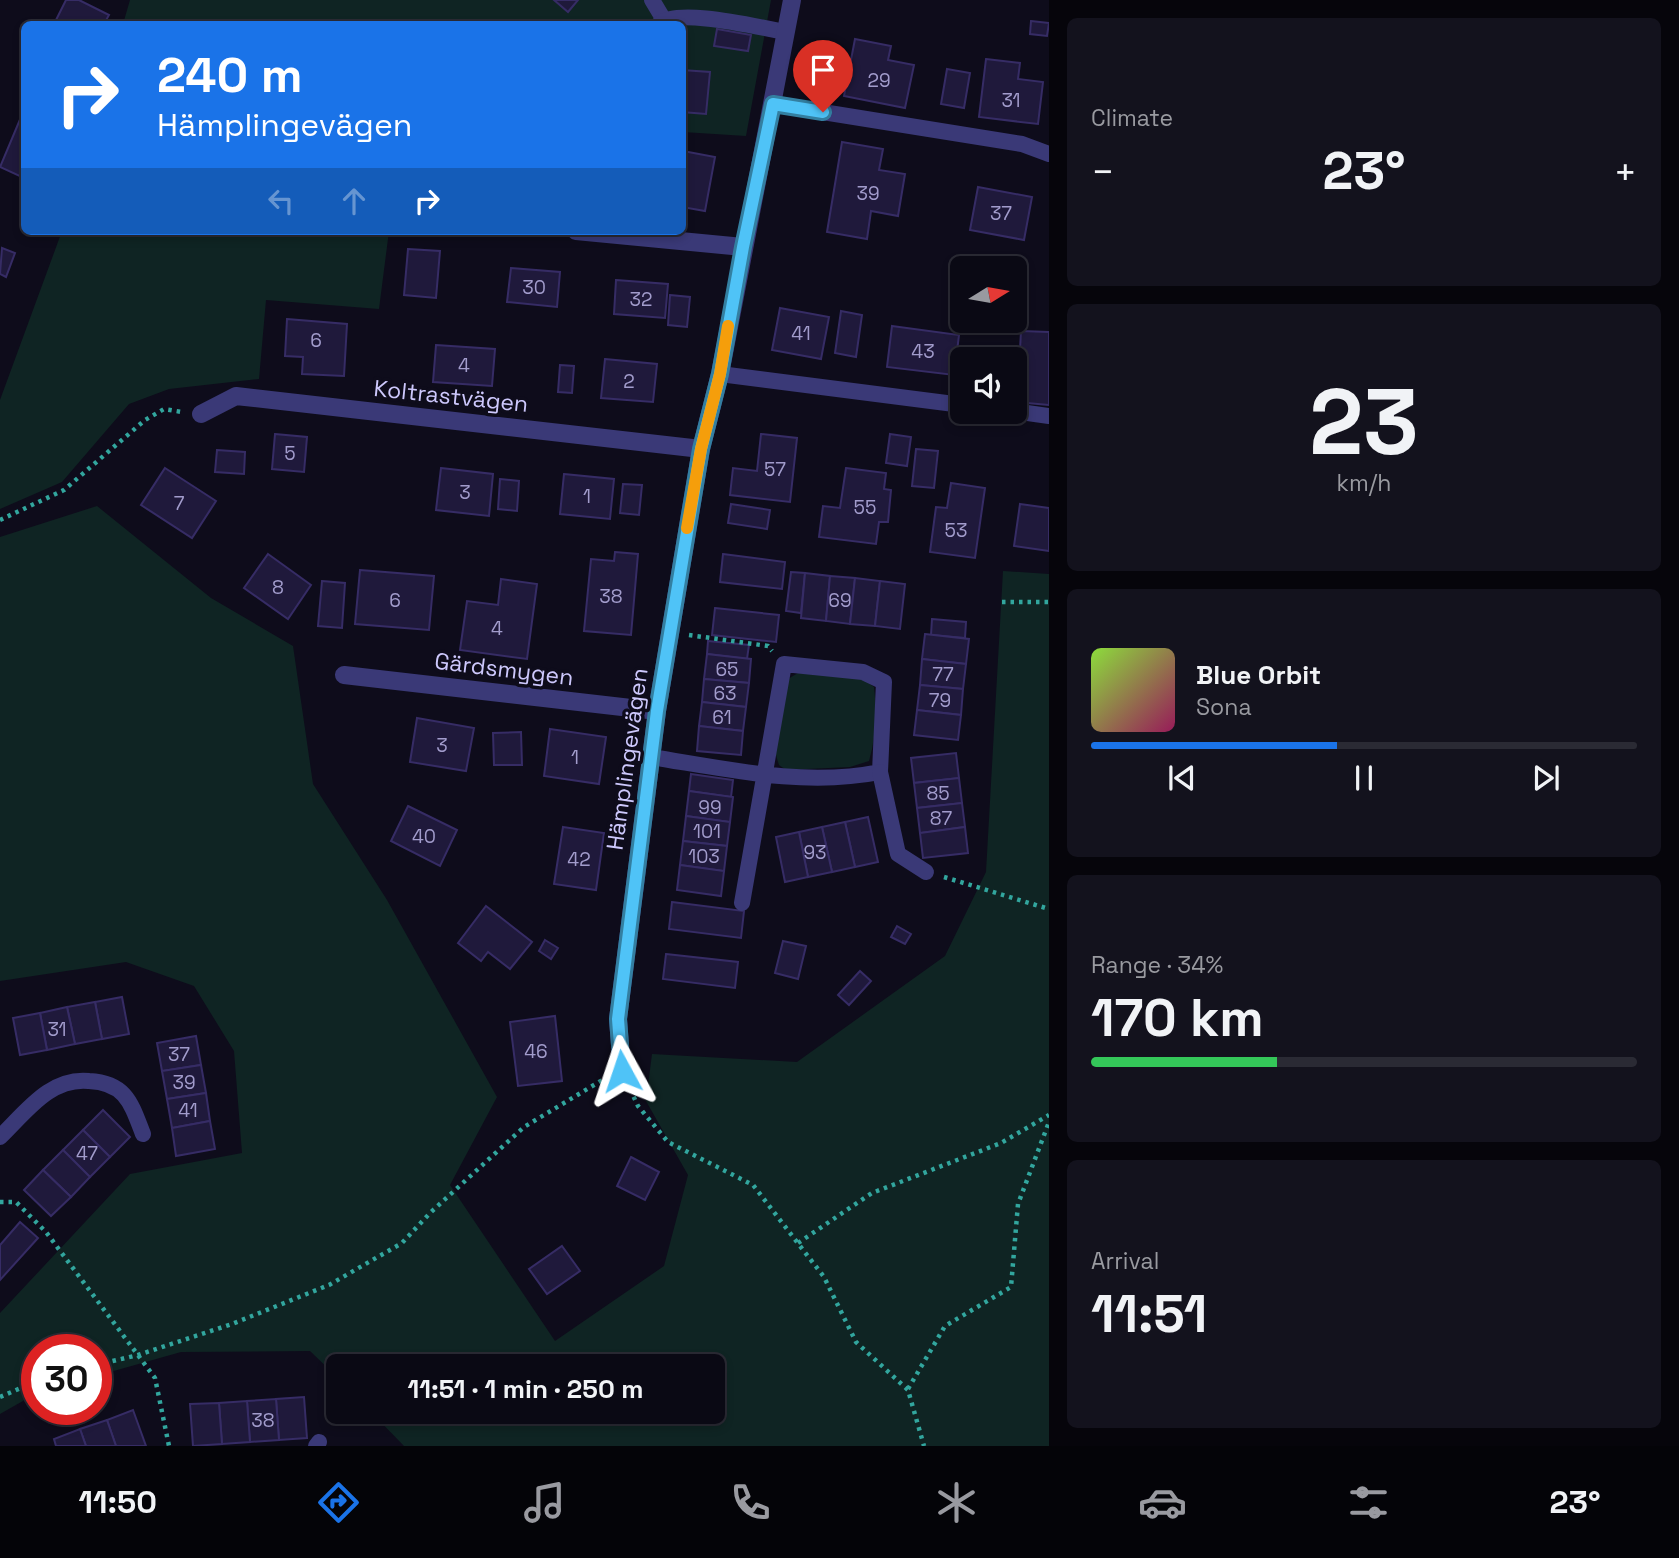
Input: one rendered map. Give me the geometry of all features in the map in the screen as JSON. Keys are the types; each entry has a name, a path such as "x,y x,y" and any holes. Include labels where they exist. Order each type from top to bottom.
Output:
{"street":[{"name":"Hämplingevägen","path":"622,1071 618,1019 657,711 701,449 720,374 792,0"},
{"path":"618,235 743,247"},
{"name":"Koltrastvägen","path":"201,414 236,396 701,449"},
{"name":"Gärdsmygen","path":"344,675 657,711"}],"lane":[{"path":"652,0 662,21"},
{"path":"670,21 700,17 786,32"},
{"path":"773,104 1022,144 1049,154"},
{"path":"720,374 950,403"},
{"path":"1027,413 1049,416"},
{"path":"742,903 784,664 863,671 884,682 880,772 898,854 926,872"},
{"path":"651,757 765,776 849,778 880,772"},
{"path":"0,1137 48,1091 64,1082 80,1080 116,1086 130,1102 143,1134"}],"path":[{"path":"0,520 64,490 145,420 164,409 201,414"},
{"path":"1002,602 1049,602"},
{"path":"670,633 768,646 784,664"},
{"path":"926,872 1049,909"},
{"path":"112,1362 232,1324 329,1285 402,1243 430,1213 524,1128 591,1085 622,1071 638,1106 668,1142 753,1185 824,1277 856,1342 908,1390 924,1446"},
{"path":"799,1243 872,1193 1001,1143 1049,1115"},
{"path":"908,1390 945,1326 1011,1287 1018,1204 1049,1122"},
{"path":"0,1202 16,1202 46,1232 155,1378 169,1446"},
{"path":"0,1397 21,1388"}],"green space":[{"path":"130,0 771,0 746,136 686,132 686,21 124,21"},
{"path":"61,235 388,235 379,309 266,300 259,379 169,389 129,404 62,482 0,509 0,400"},
{"path":"97,506 211,598 293,646 313,784 387,900 497,1097 450,1185 555,1341 664,1266 688,1175 646,1101 652,1054 797,1062 945,956 986,872 1003,571 1049,574 1049,1446 404,1446 383,1424 725,1424 725,1354 326,1354 326,1366 310,1351 181,1352 112,1371 112,1334 21,1334 21,1402 0,1414 0,1313 130,1174 242,1153 234,1051 194,986 126,962 0,981 0,537"},
{"path":"798,673 859,676 874,687 875,725 869,761 850,767 786,770 779,765 775,752 788,679"}],"building":[{"path":"66,0 79,0 109,15 106,21 56,21"},
{"path":"554,0 578,0 568,12"},
{"path":"1031,21 1049,23 1047,36 1030,34"},
{"path":"717,29 751,35 748,51 714,46"},
{"path":"855,39 891,46 888,60 914,65 905,108 844,96"},
{"path":"823,48 843,51 837,85 818,82"},
{"path":"986,59 1020,63 1018,79 1043,82 1038,124 979,117"},
{"path":"947,69 970,73 964,108 941,104"},
{"path":"686,70 710,72 706,114 686,112"},
{"path":"21,117 21,177 0,167"},
{"path":"842,142 883,149 879,170 905,174 898,216 871,211 867,239 827,232"},
{"path":"686,152 715,157 705,211 686,208"},
{"path":"978,187 1032,197 1024,240 970,230"},
{"path":"2,248 15,253 6,277 0,274"},
{"path":"408,249 440,251 436,298 404,295"},
{"path":"511,268 560,272 557,307 507,302"},
{"path":"616,280 668,284 665,318 614,314"},
{"path":"670,295 690,297 687,327 668,325"},
{"path":"780,308 829,317 821,359 772,350"},
{"path":"841,311 862,315 856,357 835,353"},
{"path":"287,319 347,324 344,376 302,374 303,357 285,356"},
{"path":"892,326 959,335 958,347 950,347 950,375 887,367"},
{"path":"1049,332 1049,405 1027,403 1027,347 1020,347 1021,333"},
{"path":"436,345 495,349 492,386 433,382"},
{"path":"605,359 657,364 653,402 601,398"},
{"path":"560,365 574,366 572,393 558,392"},
{"path":"275,434 307,437 304,472 272,469"},
{"path":"761,434 797,438 790,502 730,495 733,468 757,471"},
{"path":"890,434 911,437 907,466 886,463"},
{"path":"916,449 938,451 934,488 912,486"},
{"path":"217,450 245,452 244,474 215,472"},
{"path":"165,468 216,501 192,538 141,505"},
{"path":"441,468 493,474 489,516 436,510"},
{"path":"846,468 886,473 884,489 891,490 888,522 879,522 876,544 819,537 823,506 840,508"},
{"path":"564,474 614,479 610,519 560,514"},
{"path":"500,479 519,481 517,511 498,509"},
{"path":"951,483 985,488 975,558 930,552 936,507 947,508"},
{"path":"623,484 642,485 639,515 620,513"},
{"path":"731,504 770,510 767,529 728,523"},
{"path":"1020,504 1049,508 1049,551 1014,546"},
{"path":"615,552 638,554 631,635 584,631 591,559 614,561"},
{"path":"268,554 311,585 288,619 244,588"},
{"path":"723,554 785,562 782,589 720,582"},
{"path":"360,570 434,576 429,630 355,624"},
{"path":"791,572 805,573 801,613 786,611"},
{"path":"805,573 830,576 826,621 801,618"},
{"path":"830,576 855,578 850,624 826,621"},
{"path":"855,578 880,581 875,626 850,624"},
{"path":"501,579 537,584 527,659 460,650 467,601 498,605"},
{"path":"322,581 345,583 342,628 318,626"},
{"path":"880,581 905,584 900,629 875,626"},
{"path":"715,608 779,615 776,642 712,635"},
{"path":"932,619 966,622 965,638 931,635"},
{"path":"925,634 969,639 966,664 922,659"},
{"path":"708,641 749,645 747,659 707,654"},
{"path":"707,654 751,659 749,683 704,679"},
{"path":"922,659 966,664 963,689 920,685"},
{"path":"704,679 749,683 746,707 702,702"},
{"path":"920,685 963,689 961,715 917,710"},
{"path":"702,702 746,707 743,731 699,726"},
{"path":"917,710 961,715 958,740 914,735"},
{"path":"417,718 474,728 466,771 410,762"},
{"path":"699,726 743,731 741,755 697,751"},
{"path":"550,729 606,737 599,784 544,776"},
{"path":"521,732 522,765 494,765 493,733"},
{"path":"956,753 959,778 914,783 911,758"},
{"path":"691,774 733,780 731,797 689,791"},
{"path":"959,778 962,803 917,808 914,783"},
{"path":"689,791 733,797 730,822 686,816"},
{"path":"962,803 965,827 920,833 917,808"},
{"path":"408,806 457,830 440,866 391,841"},
{"path":"686,816 730,822 727,846 683,841"},
{"path":"868,817 878,862 855,867 845,822"},
{"path":"845,822 855,867 832,872 822,827"},
{"path":"563,827 604,833 596,890 554,884"},
{"path":"822,827 832,872 808,877 799,832"},
{"path":"965,827 968,853 923,858 920,833"},
{"path":"799,832 808,877 785,882 776,837"},
{"path":"683,841 727,846 724,871 680,865"},
{"path":"680,865 724,871 721,896 677,890"},
{"path":"672,902 744,911 741,938 669,929"},
{"path":"486,906 532,942 510,969 488,952 481,961 458,943"},
{"path":"897,926 911,934 905,944 891,937"},
{"path":"545,940 558,948 551,959 539,951"},
{"path":"783,941 806,946 798,979 775,973"},
{"path":"666,954 738,962 735,988 663,979"},
{"path":"860,971 871,981 849,1005 838,995"},
{"path":"122,997 129,1034 102,1039 95,1002"},
{"path":"95,1002 102,1039 75,1044 67,1007"},
{"path":"67,1007 75,1044 47,1050 40,1013"},
{"path":"40,1013 47,1050 20,1055 13,1018"},
{"path":"555,1016 562,1081 518,1086 510,1022"},
{"path":"196,1036 201,1065 162,1071 157,1043"},
{"path":"201,1065 206,1093 167,1099 162,1071"},
{"path":"206,1093 210,1121 172,1128 167,1099"},
{"path":"103,1110 130,1137 110,1157 83,1130"},
{"path":"210,1121 215,1149 176,1156 172,1128"},
{"path":"83,1130 110,1157 90,1177 63,1150"},
{"path":"63,1150 90,1177 71,1197 43,1170"},
{"path":"631,1157 659,1172 645,1200 617,1186"},
{"path":"43,1170 71,1197 51,1216 24,1190"},
{"path":"20,1222 38,1238 0,1280 0,1245"},
{"path":"562,1246 580,1271 547,1294 529,1269"},
{"path":"304,1397 307,1438 279,1440 276,1399"},
{"path":"276,1399 279,1440 250,1442 247,1401"},
{"path":"247,1401 250,1442 222,1444 219,1403"},
{"path":"219,1403 222,1444 193,1446 190,1404"},
{"path":"133,1410 146,1446 116,1446 109,1425 112,1425 112,1418"},
{"path":"92,1425 109,1425 116,1446 86,1446 80,1429"},
{"path":"80,1429 86,1446 56,1446 54,1439"}],"slow traffic":[{"path":"687,528 728,326"}],"route":[{"path":"622,1071 618,1019 657,711 701,449 720,374 743,247 773,104 823,112"}]}
